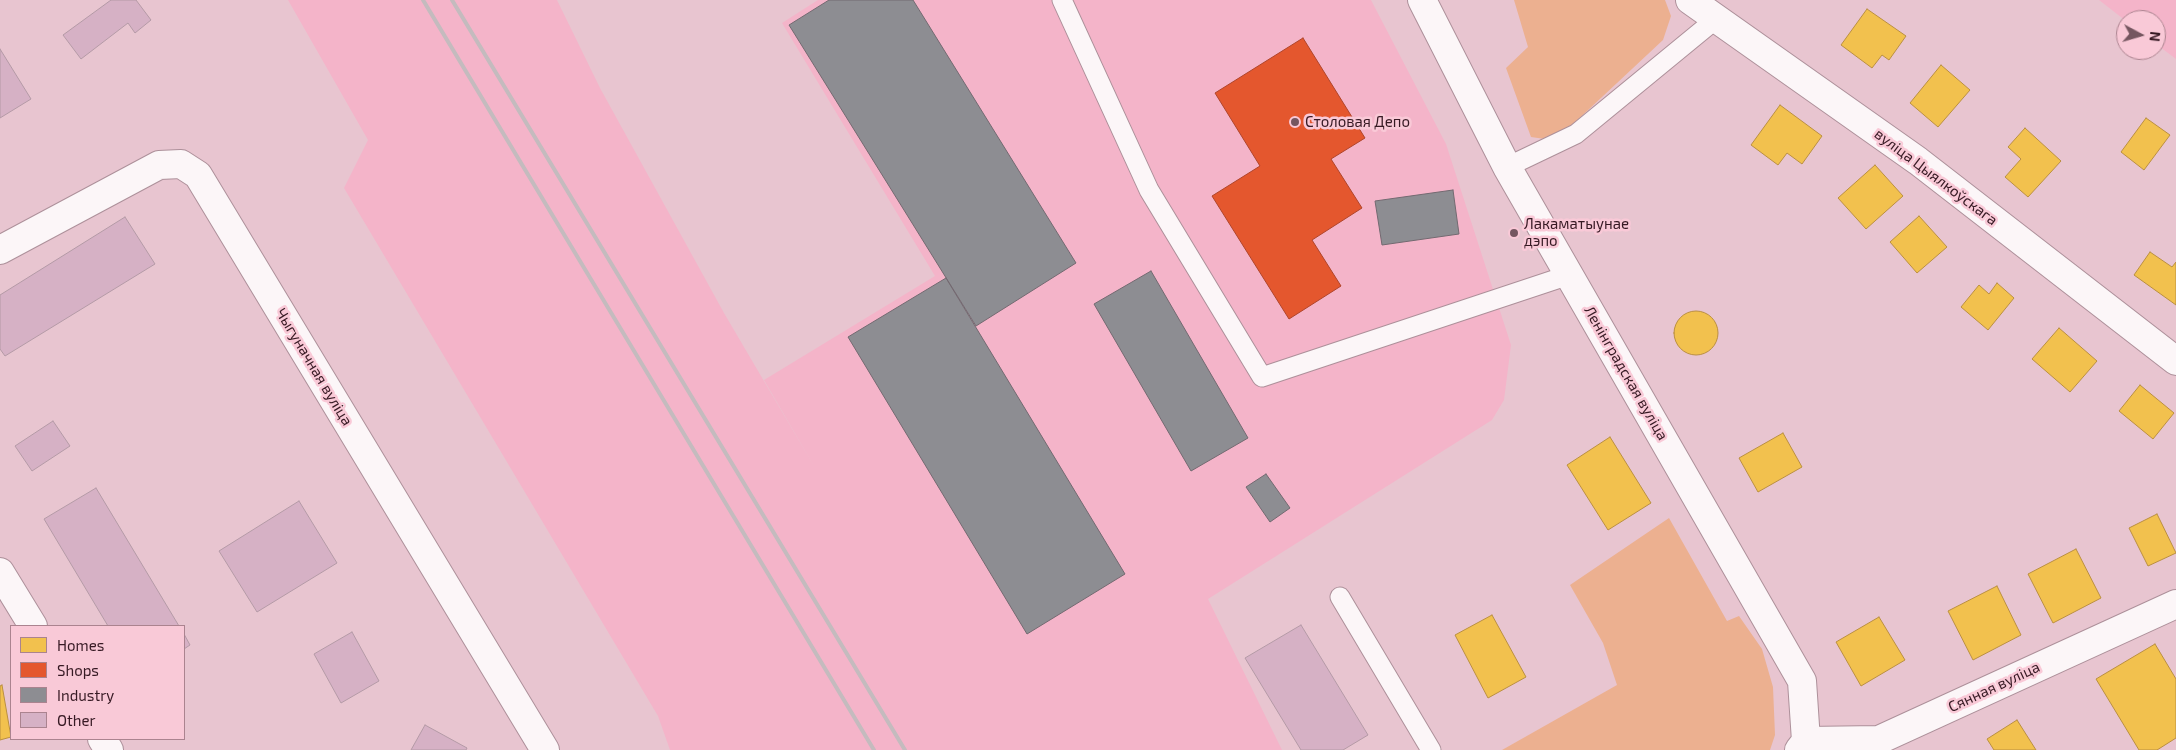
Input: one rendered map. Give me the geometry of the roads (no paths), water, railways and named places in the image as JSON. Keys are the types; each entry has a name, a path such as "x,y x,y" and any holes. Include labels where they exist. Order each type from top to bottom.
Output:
{"street":[{"name":"Ленінградская вуліца","path":"1422,0 1507,167 1802,681 1808,747"},
{"name":"вуліца Цыялкоўскага","path":"1690,0 1918,161 2176,361"},
{"name":"Чыгуначная вуліца","path":"0,250 159,165 181,164 198,175 545,750"},
{"path":"0,572 32,625"},
{"name":"Сянная вуліца","path":"1808,747 1879,740 2176,604"}],"lane":[{"path":"1062,0 1149,190 1262,377 1570,275"},
{"path":"1507,167 1576,134 1716,19"},
{"path":"1340,597 1431,750"}],"railway":[{"path":"423,0 874,750"},
{"path":"452,0 905,750"}],"place":[{"name":"Столовая Депо","path":"1295,122"},
{"name":"Лакаматыунае дэпо","path":"1514,233"}]}
